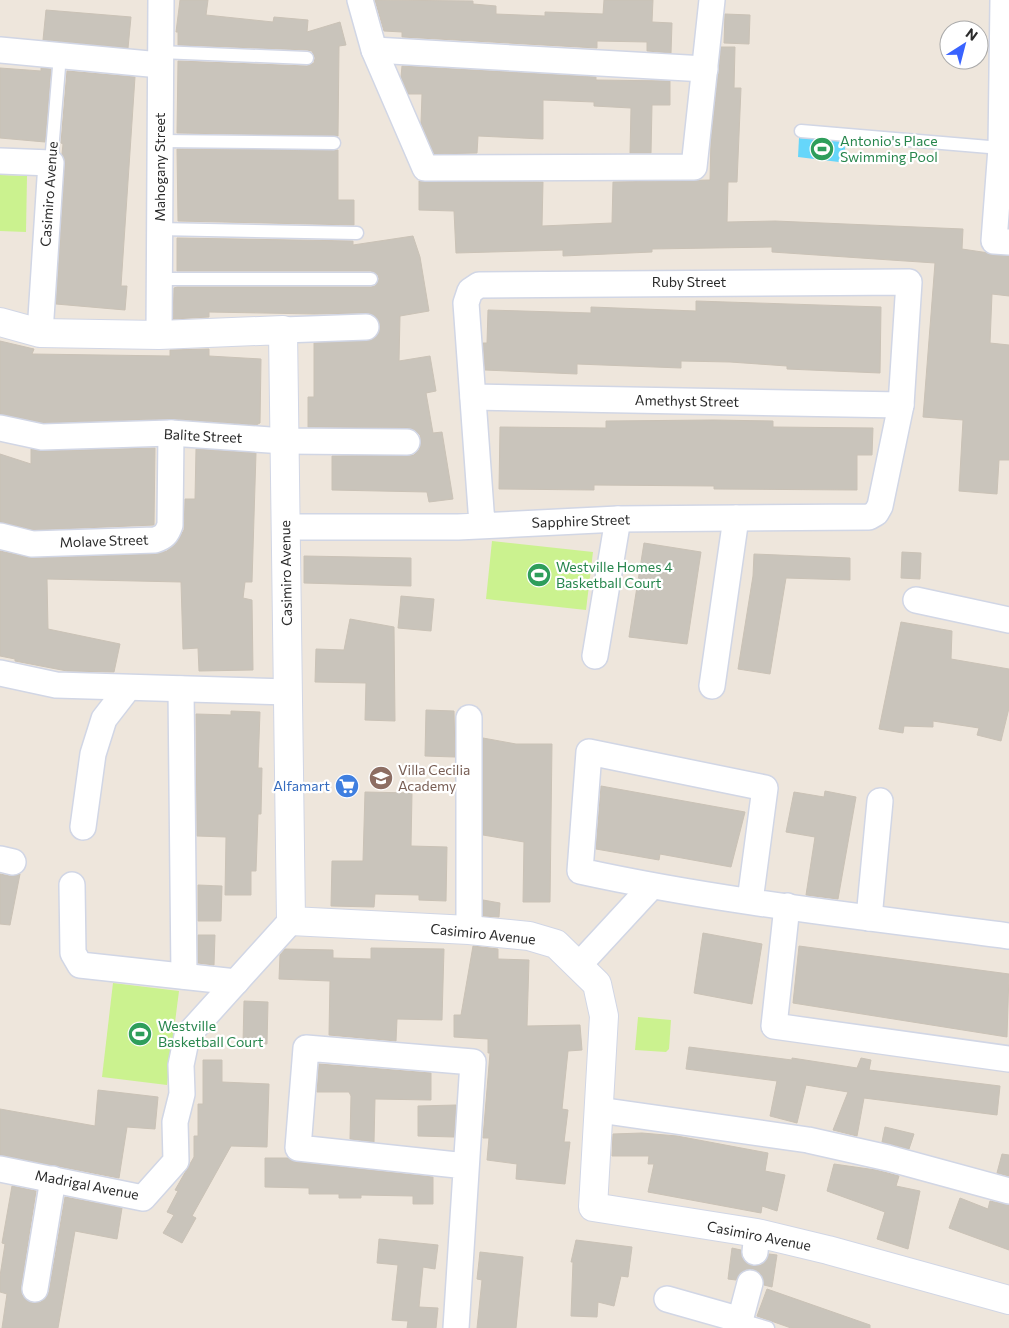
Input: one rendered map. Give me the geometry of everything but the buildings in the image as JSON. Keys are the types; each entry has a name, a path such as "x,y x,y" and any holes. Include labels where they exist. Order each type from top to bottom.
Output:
{"street":[{"name":"Mahogany Street","path":"159,334 160,0"},
{"path":"360,0 374,50 425,168 694,166 712,0"},
{"path":"1005,11 1001,148 994,241 1009,242"},
{"path":"0,50 60,55 160,58"},
{"path":"374,50 705,68"},
{"path":"0,161 51,163"},
{"name":"Casimiro Avenue","path":"40,333 51,163"},
{"name":"Ruby Street","path":"473,396 466,303 470,291 479,285 492,283 909,282 901,405"},
{"path":"0,322 40,333 159,334 366,327"},
{"name":"Casimiro Avenue","path":"282,330 291,921 469,930 529,936 556,944 597,984 604,1016 593,1208 756,1242 828,1250 1009,1300"},
{"path":"473,396 482,524"},
{"name":"Amethyst Street","path":"473,396 901,405"},
{"name":"Sapphire Street","path":"286,527 458,527 482,524 618,519 869,517 876,513 882,498 901,405"},
{"name":"Balite Street","path":"0,428 42,437 171,433 284,441 407,442"},
{"name":"Molave Street","path":"0,536 32,544 155,540 163,537 168,532 170,525 171,433"},
{"path":"712,686 736,518"},
{"path":"595,656 618,519"},
{"path":"916,600 1009,620"},
{"path":"0,673 56,685 288,692"},
{"path":"82,827 93,754 104,719 128,688"},
{"path":"181,689 184,976"},
{"path":"469,718 469,930"},
{"path":"750,901 765,788 589,752 580,871 651,886 750,901 1009,936"},
{"path":"869,918 880,801"},
{"path":"72,885 73,953 80,965 236,982"},
{"path":"578,966 651,886"},
{"path":"787,906 774,1026 1009,1059"},
{"name":"Madrigal Avenue","path":"0,1169 143,1198 176,1161 174,1122 182,1094 182,1065 187,1036 291,921"},
{"path":"456,1328 473,1062 306,1048 298,1148 466,1166"},
{"path":"599,1110 808,1140 888,1158 1009,1191"},
{"path":"35,1289 53,1180"},
{"path":"667,1299 740,1324 750,1283"}],"lane":[{"name":"Casimiro Avenue","path":"51,163 60,55"},
{"path":"160,58 307,58"},
{"path":"801,131 1001,148"},
{"path":"160,140 334,143"},
{"path":"159,229 357,233"},
{"path":"159,279 371,279"},
{"path":"740,1324 768,1328"}],"green space":[{"path":"0,175 27,176 26,232 0,231"},
{"name":"Westville Homes 4 Basketball Court","path":"492,541 593,552 586,610 486,599"},
{"name":"Westville Basketball Court","path":"113,983 179,991 167,1085 102,1077"},
{"path":"638,1017 671,1020 669,1049 666,1052 635,1050"}],"water":[{"name":"Antonio's Place Swimming Pool","path":"799,138 844,141 847,163 798,157"}],"place":[{"name":"Antonio's Place Swimming Pool","path":"822,149"},
{"name":"Westville Homes 4 Basketball Court","path":"539,575"},
{"name":"Villa Cecilia Academy","path":"381,778"},
{"name":"Alfamart","path":"347,786"},
{"name":"Westville Basketball Court","path":"140,1034"}]}
